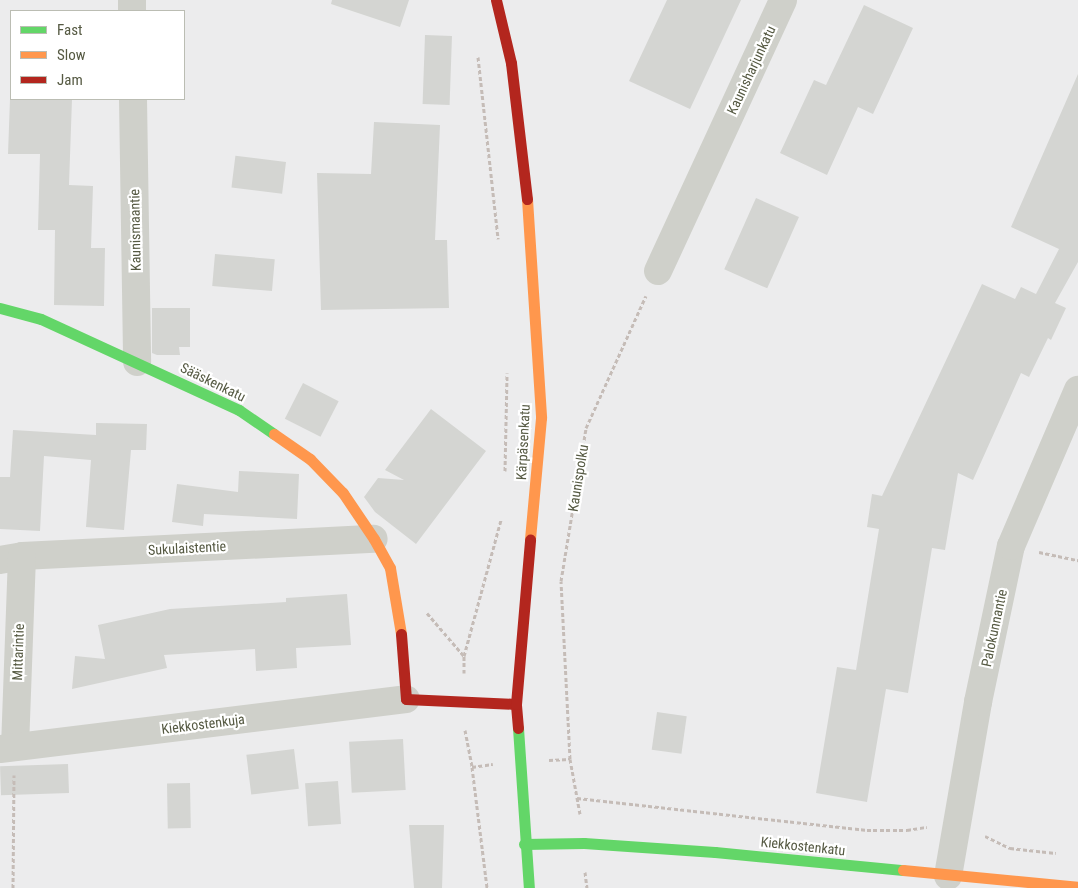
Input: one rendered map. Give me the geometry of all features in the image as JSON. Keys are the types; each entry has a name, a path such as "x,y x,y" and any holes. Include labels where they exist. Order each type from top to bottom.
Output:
{"street":[{"name":"Kärpäsenkatu","path":"496,0 511,63 526,183 541,418 516,704 524,844 529,888"},
{"name":"Kaunisharjunkatu","path":"658,271 783,0"},
{"name":"Kaunismaantie","path":"133,100 137,362"},
{"name":"Sääskenkatu","path":"0,308 41,319 239,410 310,459 343,493 374,539"},
{"name":"Palokunnantie","path":"948,876 954,830 978,702 1012,546 1078,390"},
{"name":"Sukulaistentie","path":"11,558 374,539"},
{"path":"374,539 390,568 400,627 406,700"},
{"name":"Mittarintie","path":"7,748 11,558"},
{"name":"Kiekkostenkuja","path":"7,748 406,700 516,704"},
{"name":"Kiekkostenkatu","path":"524,844 584,843 716,852 948,876 1078,887"}],"path":[{"path":"477,53 499,248"},
{"name":"Kaunispolku","path":"584,843 570,758 561,581 586,428 658,271"},
{"path":"505,479 507,364"},
{"path":"487,888 472,767 465,740 463,702 464,656 502,517"},
{"path":"1012,546 1078,560"},
{"path":"7,748 13,888"},
{"path":"472,767 570,758"},
{"path":"577,798 867,830 907,830 931,826 980,834 1010,848 1059,854"}],"building":[{"path":"332,0 409,0 400,27 331,4"},
{"path":"667,0 741,0 690,109 629,81"},
{"path":"864,5 913,28 873,114 858,107 827,175 780,153 814,80 826,85"},
{"path":"425,35 452,36 450,105 423,104"},
{"path":"1078,74 1078,262 1055,303 1066,308 1051,340 1048,338 1029,377 1021,373 973,480 958,473 945,550 932,548 908,693 886,689 867,802 816,793 837,667 856,670 879,529 867,527 872,494 882,496 982,284 1015,299 1021,287 1036,294 1059,249 1011,227"},
{"path":"10,99 72,100 69,185 93,186 91,248 105,248 104,306 54,305 55,230 38,230 40,154 8,154"},
{"path":"374,122 440,125 435,240 447,240 449,308 321,310 317,173 371,174"},
{"path":"235,156 286,162 282,194 231,188"},
{"path":"756,198 799,217 767,288 724,269"},
{"path":"215,254 275,259 272,291 212,286"},
{"path":"152,308 190,308 190,347 179,347 180,355 157,355 152,353"},
{"path":"303,383 339,401 320,437 285,419"},
{"path":"431,409 486,451 416,544 375,512 364,497 378,478 404,480 385,470"},
{"path":"96,423 147,424 146,450 131,450 124,530 86,527 91,460 44,456 40,531 0,529 0,477 10,477 13,430 96,435"},
{"path":"239,471 299,474 297,519 204,514 203,526 172,522 177,484 238,492"},
{"path":"347,594 351,645 296,648 297,668 256,671 255,649 164,655 167,668 72,689 75,656 105,659 98,625 170,609 286,602 286,598"},
{"path":"657,712 687,716 681,754 652,750"},
{"path":"403,739 406,790 352,793 349,742"},
{"path":"294,749 299,789 251,795 246,755"},
{"path":"68,764 69,793 1,795 0,766"},
{"path":"338,781 341,824 308,826 305,783"},
{"path":"167,783 190,783 191,828 168,828"},
{"path":"409,825 444,825 442,888 414,888"}],"traffic: fast":[{"path":"0,308 41,319 239,410 274,434"},
{"path":"518,728 529,888"},
{"path":"524,844 584,843 715,852 903,870"}],"traffic: slow":[{"path":"527,199 541,418 530,540"},
{"path":"274,434 310,459 343,493 374,539 390,568 401,634"},
{"path":"903,870 1078,887"}],"traffic: jam":[{"path":"496,0 511,63 527,199"},
{"path":"518,728 516,704 530,540"},
{"path":"401,634 406,699 516,704"}]}
